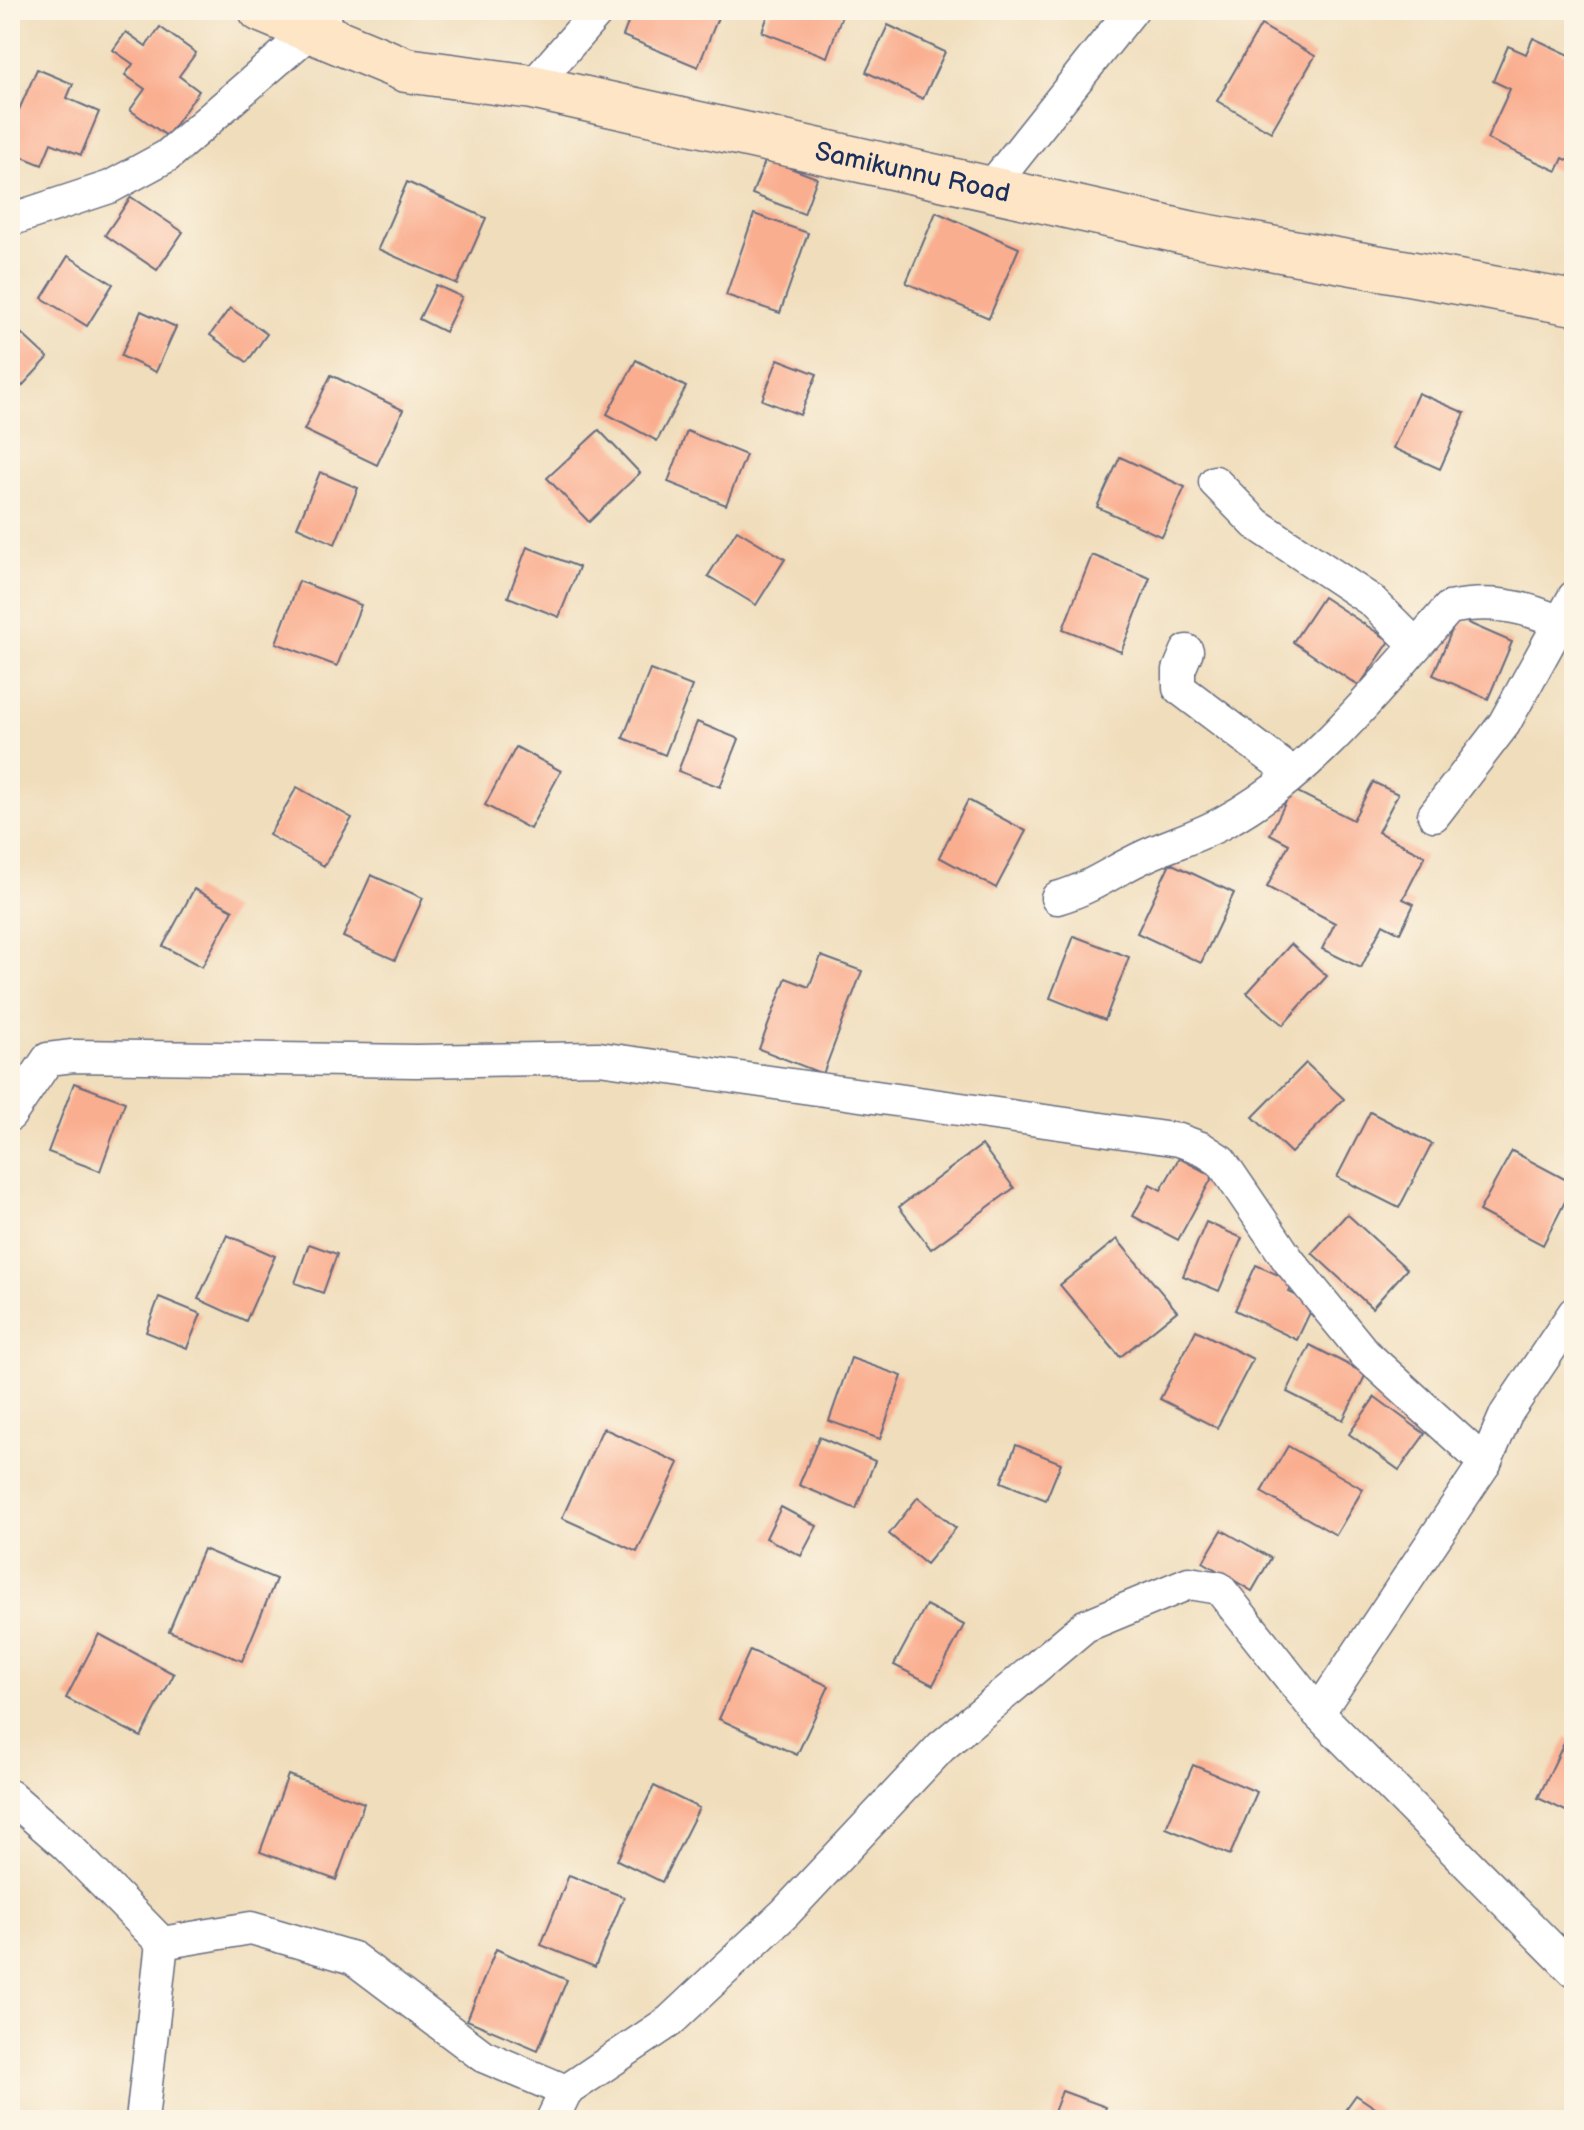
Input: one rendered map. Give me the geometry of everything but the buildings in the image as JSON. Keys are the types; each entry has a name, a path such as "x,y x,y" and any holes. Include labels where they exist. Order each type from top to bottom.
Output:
{"main road":[{"name":"Samikunnu Road","path":"261,10 320,20 406,70 532,87 1193,234 1574,303"}],"street":[{"path":"532,87 599,10"},
{"path":"991,187 1132,10"},
{"path":"10,220 110,187 167,156 320,20"},
{"path":"1215,482 1256,524 1372,601 1416,645"},
{"path":"1057,898 1085,890 1141,857 1224,822 1292,773 1336,733 1449,608 1476,603 1566,610 1504,724 1434,815"},
{"path":"1187,651 1179,670 1179,688 1292,773"},
{"path":"10,1115 48,1059 60,1057 416,1061 599,1058 1179,1140 1201,1148 1221,1161 1289,1261 1365,1354 1485,1463"},
{"path":"1318,1713 1485,1463 1506,1414 1574,1313"},
{"path":"552,2120 566,2091 670,2021 785,1913 941,1747 1085,1626 1189,1583 1219,1588 1318,1713 1574,1971"},
{"path":"10,1796 66,1845 162,1943"},
{"path":"162,1943 251,1928 353,1958 483,2056 566,2091"},
{"path":"142,2120 162,1943"}]}
